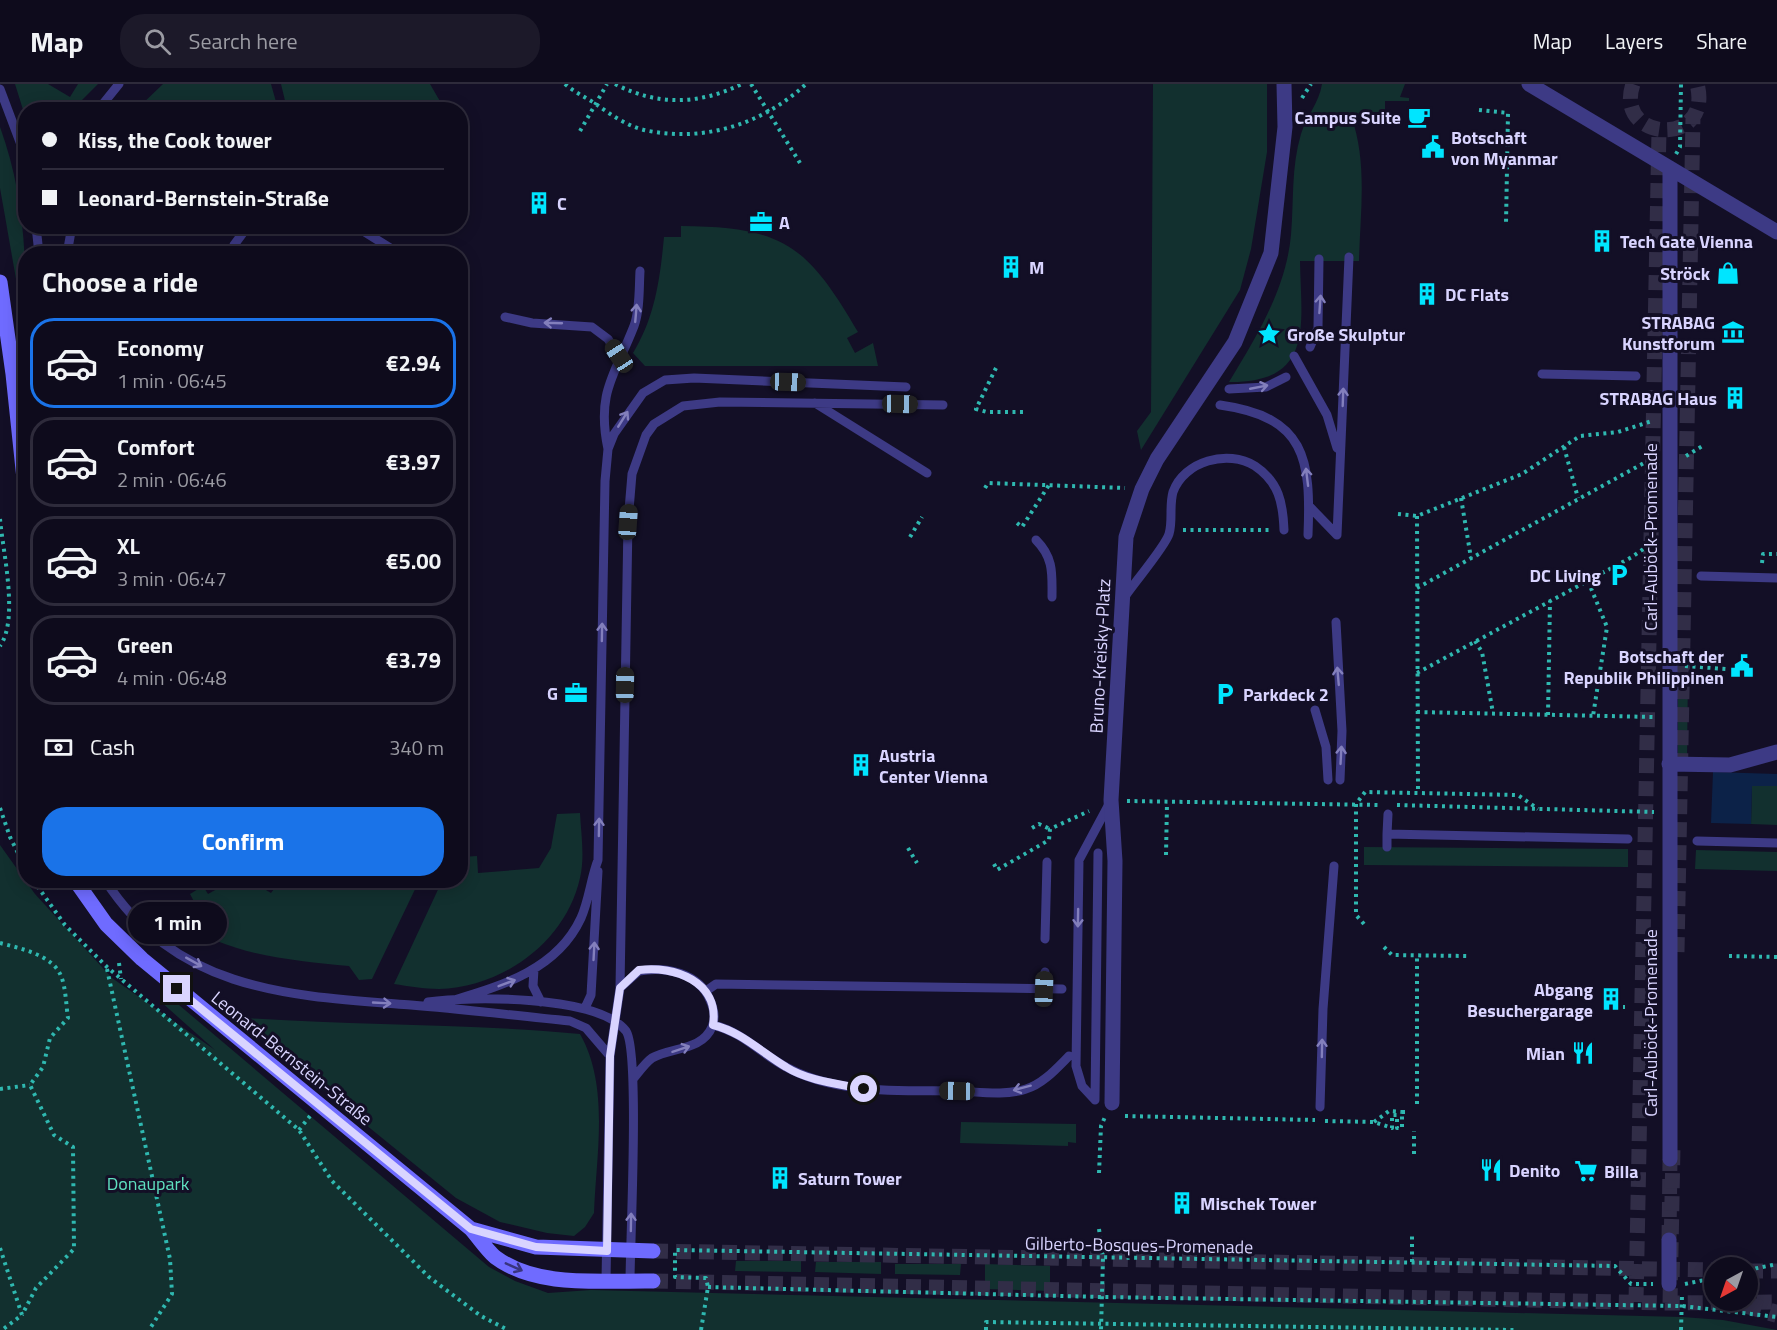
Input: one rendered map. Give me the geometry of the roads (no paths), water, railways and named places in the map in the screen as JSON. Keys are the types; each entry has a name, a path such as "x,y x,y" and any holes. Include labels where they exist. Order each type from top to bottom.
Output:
{"main road":[{"path":"0,282 18,422"},
{"name":"Leonard-Bernstein-Straße","path":"81,888 106,924 142,959 471,1229 492,1255 525,1272 548,1278 653,1281"},
{"name":"Leonard-Bernstein-Straße","path":"471,1229 536,1247 653,1251"}],"street":[{"name":"Bruno-Kreisky-Platz","path":"1112,1111 1115,861 1112,800 1126,537 1142,489 1157,459 1235,342 1271,253 1285,128 1284,84"},
{"path":"1530,84 1777,232"},
{"name":"Carl-Auböck-Promenade","path":"1670,168 1670,1159"},
{"path":"1669,764 1730,765 1777,752"},
{"path":"1669,1240 1676,1284"}],"lane":[{"path":"104,102 119,84"},
{"path":"0,89 18,137"},
{"path":"368,234 387,246"},
{"path":"1309,506 1337,535 1349,257"},
{"path":"1310,347 1318,327 1319,259"},
{"path":"585,1008 591,995 598,860 605,481 608,449 603,426 607,389 619,356 635,324 640,271"},
{"path":"505,317 532,322 592,327 608,339 619,356"},
{"path":"1294,356 1327,415 1340,456"},
{"path":"1542,374 1636,376"},
{"path":"1229,389 1266,387 1286,377"},
{"path":"608,449 630,408 643,393 665,380 694,378 906,387"},
{"path":"606,1280 610,1056 617,1023 620,988 628,522 632,474 639,451 654,424 684,406 720,402 943,405"},
{"path":"814,403 927,473"},
{"path":"1220,405 1259,413 1277,423 1295,440 1304,456 1308,474 1308,535"},
{"path":"1122,600 1169,535 1173,492 1193,467 1220,458 1251,464 1263,472 1273,482 1281,497 1284,530"},
{"path":"1036,540 1046,550 1052,566 1052,597"},
{"path":"1701,576 1777,578"},
{"path":"1336,622 1342,731 1340,780"},
{"path":"1315,710 1326,747 1328,780"},
{"path":"1098,853 1092,1096 1078,1077 1076,1066 1079,860 1112,800"},
{"path":"1387,847 1388,814"},
{"path":"1387,834 1628,840"},
{"path":"1558,838 1558,849"},
{"path":"1697,841 1777,843"},
{"path":"451,1001 485,991 534,969 562,945 582,917 598,860"},
{"path":"1045,939 1047,862"},
{"path":"1320,1107 1323,1009 1334,866"},
{"path":"111,888 123,905 148,930 178,953 218,974 286,993 333,1001 411,1005 570,1021 586,1028 610,1056"},
{"path":"620,988 639,970 655,968 682,975 706,991 712,1005 713,1025 706,1036 695,1044 653,1058 633,1079"},
{"path":"534,969 533,986 541,1002"},
{"path":"1044,989 1045,972"},
{"path":"706,991 716,984 1062,989"},
{"path":"411,1005 451,1001 541,1002 585,1008 617,1023 631,1041 633,1079 630,1281"},
{"path":"713,1025 724,1028 762,1049 787,1068 864,1089 1004,1092 1027,1089 1051,1074 1069,1056"}],"water":[{"path":"1713,772 1777,774 1777,786 1752,786 1751,824 1711,823"}],"tunnel":[{"path":"1633,84 1631,103 1637,117 1649,126 1664,130 1679,127 1691,119 1698,105 1697,84"},
{"path":"1677,952 1693,117"},
{"path":"1636,1302 1659,130"},
{"path":"1670,1303 1673,1147"},
{"path":"1669,1240 1670,1159"},
{"path":"653,1251 1704,1270"},
{"path":"1758,1271 1777,1271"},
{"path":"653,1281 1670,1303 1777,1302"},
{"path":"1758,1308 1777,1314"}],"place":[{"name":"Campus Suite","path":"1419,117"},
{"name":"Botschaft von Myanmar","path":"1433,147"},
{"name":"C","path":"539,203"},
{"name":"A","path":"761,222"},
{"name":"Tech Gate Vienna","path":"1602,241"},
{"name":"M","path":"1011,267"},
{"name":"Ströck","path":"1728,273"},
{"name":"DC Flats","path":"1427,294"},
{"name":"STRABAG Kunstforum","path":"1733,332"},
{"name":"Große Skulptur","path":"1269,334"},
{"name":"STRABAG Haus","path":"1735,398"},
{"name":"DC Living","path":"1619,575"},
{"name":"Botschaft der Republik Philippinen","path":"1742,666"},
{"name":"G","path":"576,693"},
{"name":"Parkdeck 2","path":"1225,694"},
{"name":"Austria Center Vienna","path":"861,765"},
{"name":"Abgang Besuchergarage","path":"1611,999"},
{"name":"Mian","path":"1583,1053"},
{"name":"Denito","path":"1491,1170"},
{"name":"Billa","path":"1586,1171"},
{"name":"Saturn Tower","path":"780,1178"},
{"name":"Mischek Tower","path":"1182,1203"}],"park label":[{"name":"Donaupark","path":"148,1183"}]}
